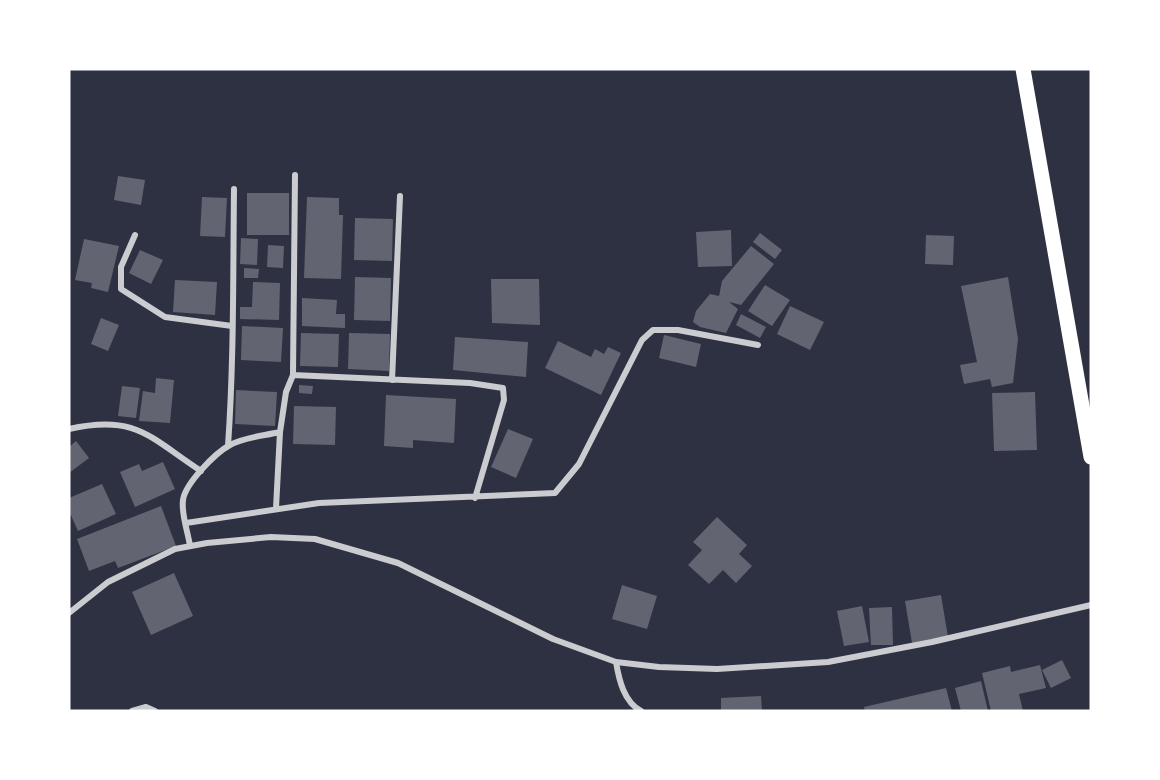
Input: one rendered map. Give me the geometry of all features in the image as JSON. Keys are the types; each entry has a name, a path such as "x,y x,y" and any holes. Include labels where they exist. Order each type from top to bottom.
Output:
{"main road":[{"path":"1023,69 1091,457"}],"street":[{"path":"276,508 280,432 286,392 292,375 295,175"},
{"path":"228,446 234,356 232,326 234,189"},
{"path":"392,380 400,196"},
{"path":"135,235 121,267 121,289 165,317 232,326"},
{"path":"186,523 319,502 475,498 555,493 579,464 642,340 652,330 678,330 758,345"},
{"path":"292,375 495,385 505,392 475,498"},
{"path":"69,429 114,424 133,426 150,434 201,471"},
{"path":"190,546 182,502 185,490 201,471 228,446 247,439 280,432"},
{"path":"69,613 108,582 175,549 261,537 315,538 398,563 553,639 616,662 717,669 828,662 932,642 1091,605"},
{"path":"616,662 620,682 626,695 641,711"},
{"path":"132,711 146,707 154,711"}],"building":[{"path":"118,176 145,180 141,205 114,200"},
{"path":"247,193 289,193 289,235 247,235"},
{"path":"202,197 227,198 225,237 200,236"},
{"path":"307,197 339,198 339,215 343,215 341,279 304,278"},
{"path":"355,218 393,219 392,261 354,260"},
{"path":"731,230 732,266 698,267 696,232"},
{"path":"760,233 782,250 775,259 753,242"},
{"path":"926,235 954,236 953,265 925,264"},
{"path":"241,238 258,239 257,265 240,264"},
{"path":"84,239 119,246 108,292 91,288 92,283 75,280"},
{"path":"268,245 284,246 283,268 267,267"},
{"path":"751,246 774,264 741,305 729,302 738,309 726,333 700,327 693,322 696,311 710,294 719,296 722,281"},
{"path":"140,250 163,260 151,284 129,273"},
{"path":"244,268 259,269 258,278 244,278"},
{"path":"355,277 391,278 390,321 354,320"},
{"path":"1008,277 1018,339 1013,383 992,387 990,379 964,384 960,365 977,362 961,286"},
{"path":"491,279 539,279 540,325 492,323"},
{"path":"175,280 217,282 215,315 173,312"},
{"path":"253,282 280,283 279,320 240,319 240,307 252,307"},
{"path":"765,285 790,300 772,326 748,311"},
{"path":"302,298 337,300 336,314 345,314 345,328 302,326"},
{"path":"790,306 824,322 810,350 777,334"},
{"path":"741,314 766,327 760,338 736,325"},
{"path":"101,318 119,325 108,351 91,344"},
{"path":"242,326 283,328 281,362 241,360"},
{"path":"301,333 339,334 338,367 300,366"},
{"path":"349,333 390,334 389,371 348,369"},
{"path":"664,335 701,344 696,367 659,358"},
{"path":"455,337 528,342 526,377 453,370"},
{"path":"558,341 591,357 595,349 604,354 608,347 621,353 601,395 545,368"},
{"path":"156,378 174,380 170,423 139,421 143,391 155,393"},
{"path":"299,385 313,386 312,394 299,393"},
{"path":"122,386 140,388 136,418 118,416"},
{"path":"236,390 277,392 275,426 235,424"},
{"path":"1035,392 1037,450 994,451 992,393"},
{"path":"386,395 456,399 454,443 413,440 413,448 384,446"},
{"path":"294,406 336,407 335,445 293,444"},
{"path":"508,429 533,439 516,478 491,467"},
{"path":"76,441 89,458 69,473 69,447"},
{"path":"163,462 175,489 135,507 120,472 139,464 142,471"},
{"path":"102,484 116,514 78,531 69,511 69,498"},
{"path":"161,506 176,546 118,568 115,561 89,571 77,539"},
{"path":"717,517 747,545 739,554 752,566 736,583 723,570 709,584 688,565 702,550 693,542"},
{"path":"174,573 193,616 151,635 132,592"},
{"path":"622,585 657,596 647,629 612,619"},
{"path":"941,595 948,637 912,643 905,601"},
{"path":"862,606 869,642 844,646 837,611"},
{"path":"892,607 893,645 871,645 869,608"},
{"path":"1062,660 1071,678 1051,688 1042,670"},
{"path":"1040,665 1046,688 1019,694 1023,711 991,711 982,673 1010,666 1011,672"},
{"path":"981,681 988,711 961,711 955,688"},
{"path":"946,688 952,711 865,711 864,707"},
{"path":"761,696 762,711 721,711 721,698"}]}
